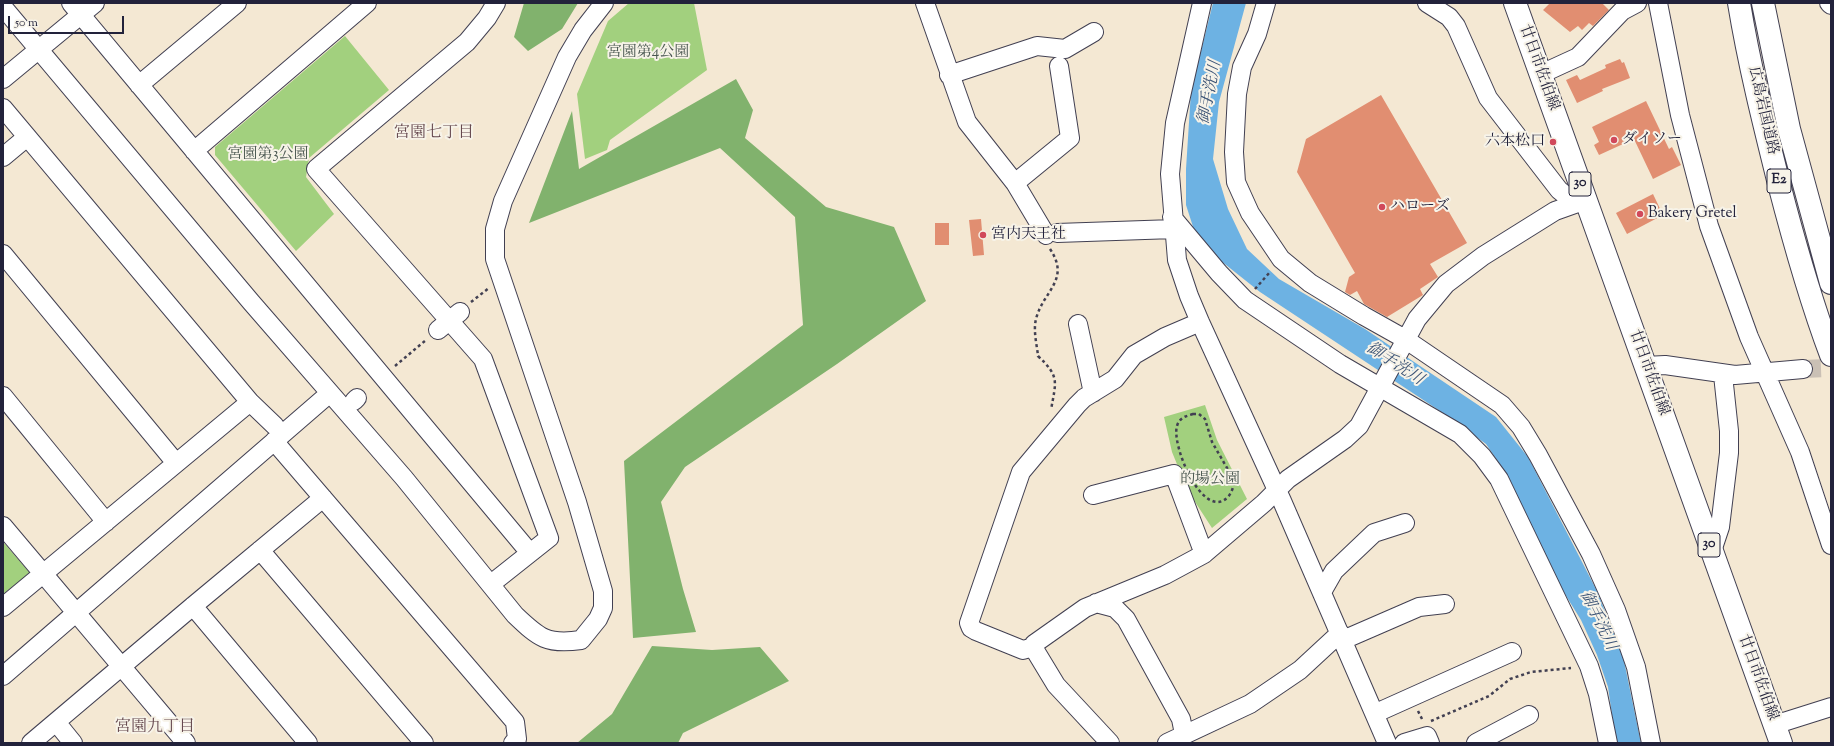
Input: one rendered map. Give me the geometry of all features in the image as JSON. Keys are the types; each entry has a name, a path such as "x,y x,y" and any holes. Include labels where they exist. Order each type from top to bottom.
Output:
{"main road":[{"name":"廿日市佐伯線","path":"1515,3 1540,74 1580,201 1645,366 1777,734"},
{"name":"広島岩国道路","path":"1739,3 1752,70 1800,262 1831,355"},
{"name":"広島岩国道路","path":"1763,3 1789,129 1831,283"}],"street":[{"path":"3,79 39,49 76,9 95,3"},
{"path":"139,85 237,3"},
{"path":"194,151 367,3"},
{"path":"491,584 550,538 483,359 316,169 467,42 488,18 496,3"},
{"path":"3,7 246,296 404,478 515,615 535,634 550,640 566,642 581,640 598,619 603,608 603,591 579,509 495,282 495,236 503,201 567,57 583,30 604,3"},
{"path":"925,3 949,76 967,122 1015,183 1051,234 1173,223"},
{"path":"1202,3 1174,123 1170,174 1177,260 1189,296 1200,322 1277,490 1388,743"},
{"path":"1266,3 1257,34 1242,67 1237,94 1234,152 1236,182 1250,213 1281,259 1310,284 1364,316 1403,343 1502,405 1521,427 1538,455 1591,554 1616,610 1636,667 1648,719 1651,743"},
{"path":"1427,3 1449,17 1456,26 1488,98 1559,190 1580,201"},
{"path":"1540,74 1578,57 1622,11 1637,3"},
{"path":"1658,3 1680,115 1709,226 1749,337 1800,452 1831,545"},
{"path":"76,9 530,553"},
{"path":"949,76 1037,46 1065,49 1094,32"},
{"path":"1015,183 1070,138 1059,66"},
{"path":"3,108 250,402 323,498 515,722 517,740 513,743"},
{"path":"3,157 27,137"},
{"path":"1200,322 1167,336 1134,355 1115,379 1093,393 1077,406 1021,472 969,617 971,628 1023,650 1033,647 1035,643 1080,612 1096,603 1165,575 1204,554 1288,479 1352,433 1364,418 1403,343 1430,301 1464,269 1555,211 1580,201"},
{"path":"1173,223 1219,274 1245,300 1340,364 1381,386 1460,434 1486,462 1499,479 1589,666 1598,694 1608,743"},
{"path":"3,254 176,463"},
{"path":"1078,324 1093,393"},
{"path":"1645,366 1665,365 1735,376 1803,370"},
{"path":"1712,551 1720,527 1730,445 1723,375"},
{"path":"3,676 76,613 275,434 330,393"},
{"path":"3,396 106,522"},
{"path":"3,606 250,402"},
{"path":"1093,495 1174,474 1204,554"},
{"path":"32,743 323,498"},
{"path":"1322,592 1334,571 1374,533 1405,523"},
{"path":"3,526 186,743"},
{"path":"260,550 424,743"},
{"path":"1096,603 1115,608 1126,619 1181,719 1184,734"},
{"path":"1167,743 1250,704 1300,670 1342,637 1419,607 1445,604"},
{"path":"193,606 308,743"},
{"path":"1033,647 1056,685 1110,743"},
{"path":"1376,714 1512,652"},
{"path":"1777,734 1831,707"},
{"path":"1476,743 1529,715"},
{"path":"56,722 73,743"}],"path":[{"path":"1000,231 1021,230"},
{"path":"1051,234 1048,245 1058,260 1059,270 1039,311 1035,330 1038,356 1051,370 1054,376 1056,386 1049,419 1057,430"},
{"path":"1245,300 1281,259"},
{"path":"383,376 495,282"},
{"path":"1199,414 1204,419 1212,442 1231,474 1234,480 1233,488 1224,500 1218,502 1208,499 1195,486 1179,451 1176,431 1178,422 1184,417 1199,414"},
{"path":"1416,742 1409,732 1489,696 1510,679 1531,672 1589,666"}],"green space":[{"path":"524,3 578,3 562,29 528,51 514,37"},
{"name":"宮園第4公園","path":"629,3 694,3 707,70 610,140 607,150 585,159 577,94 608,21"},
{"name":"宮園第3公園","path":"345,36 389,90 309,158 306,177 334,214 296,251 215,155 215,147"},
{"path":"736,79 753,110 745,138 826,207 894,227 926,301 837,364 685,467 661,502 683,589 696,632 633,638 624,461 803,325 795,217 720,148 529,223 572,111 579,169"},
{"name":"的場公園","path":"1205,405 1217,440 1247,499 1212,528 1188,491 1172,452 1164,417"},
{"path":"3,542 30,573 3,594"},
{"path":"652,646 712,650 760,647 789,681 683,733 678,743 577,743 612,714"}],"water":[{"name":"御手洗川","path":"1213,3 1246,3 1219,102 1213,159 1228,209 1247,249 1279,279 1365,329 1496,417 1528,457 1597,591 1623,656 1641,743 1616,743 1608,687 1597,655 1581,620 1558,583 1503,469 1486,444 1446,415 1260,292 1221,261 1196,236 1186,205 1186,169 1191,91"}],"building":[{"path":"1550,3 1602,3 1609,10 1593,26 1589,23 1582,30 1578,26 1570,32 1543,10"},
{"path":"1620,59 1622,63 1624,62 1630,78 1602,89 1603,91 1577,103 1566,80 1577,75 1580,80 1606,68 1605,65"},
{"name":"ハローズ","path":"1381,95 1467,243 1430,264 1438,277 1420,289 1423,295 1387,317 1364,304 1357,291 1350,295 1345,292 1349,277 1355,273 1297,172 1306,139"},
{"name":"ダイソー","path":"1646,101 1669,149 1672,147 1681,165 1653,179 1634,139 1599,155 1594,145 1599,142 1592,127"},
{"name":"Bakery Gretel","path":"1653,194 1663,215 1627,234 1616,213"},
{"path":"981,219 984,255 973,256 969,220"},
{"path":"935,223 949,223 949,245 935,245"}],"tunnel":[{"path":"1803,369 1831,368"}],"place":[{"name":"ダイソー","path":"1614,140"},
{"name":"六本松口","path":"1553,142"},
{"name":"ハローズ","path":"1382,207"},
{"name":"Bakery Gretel","path":"1640,214"},
{"name":"宮内天王社","path":"983,235"}],"district":[{"name":"宮園七丁目","path":"434,134"},
{"name":"宮園九丁目","path":"155,728"}]}
